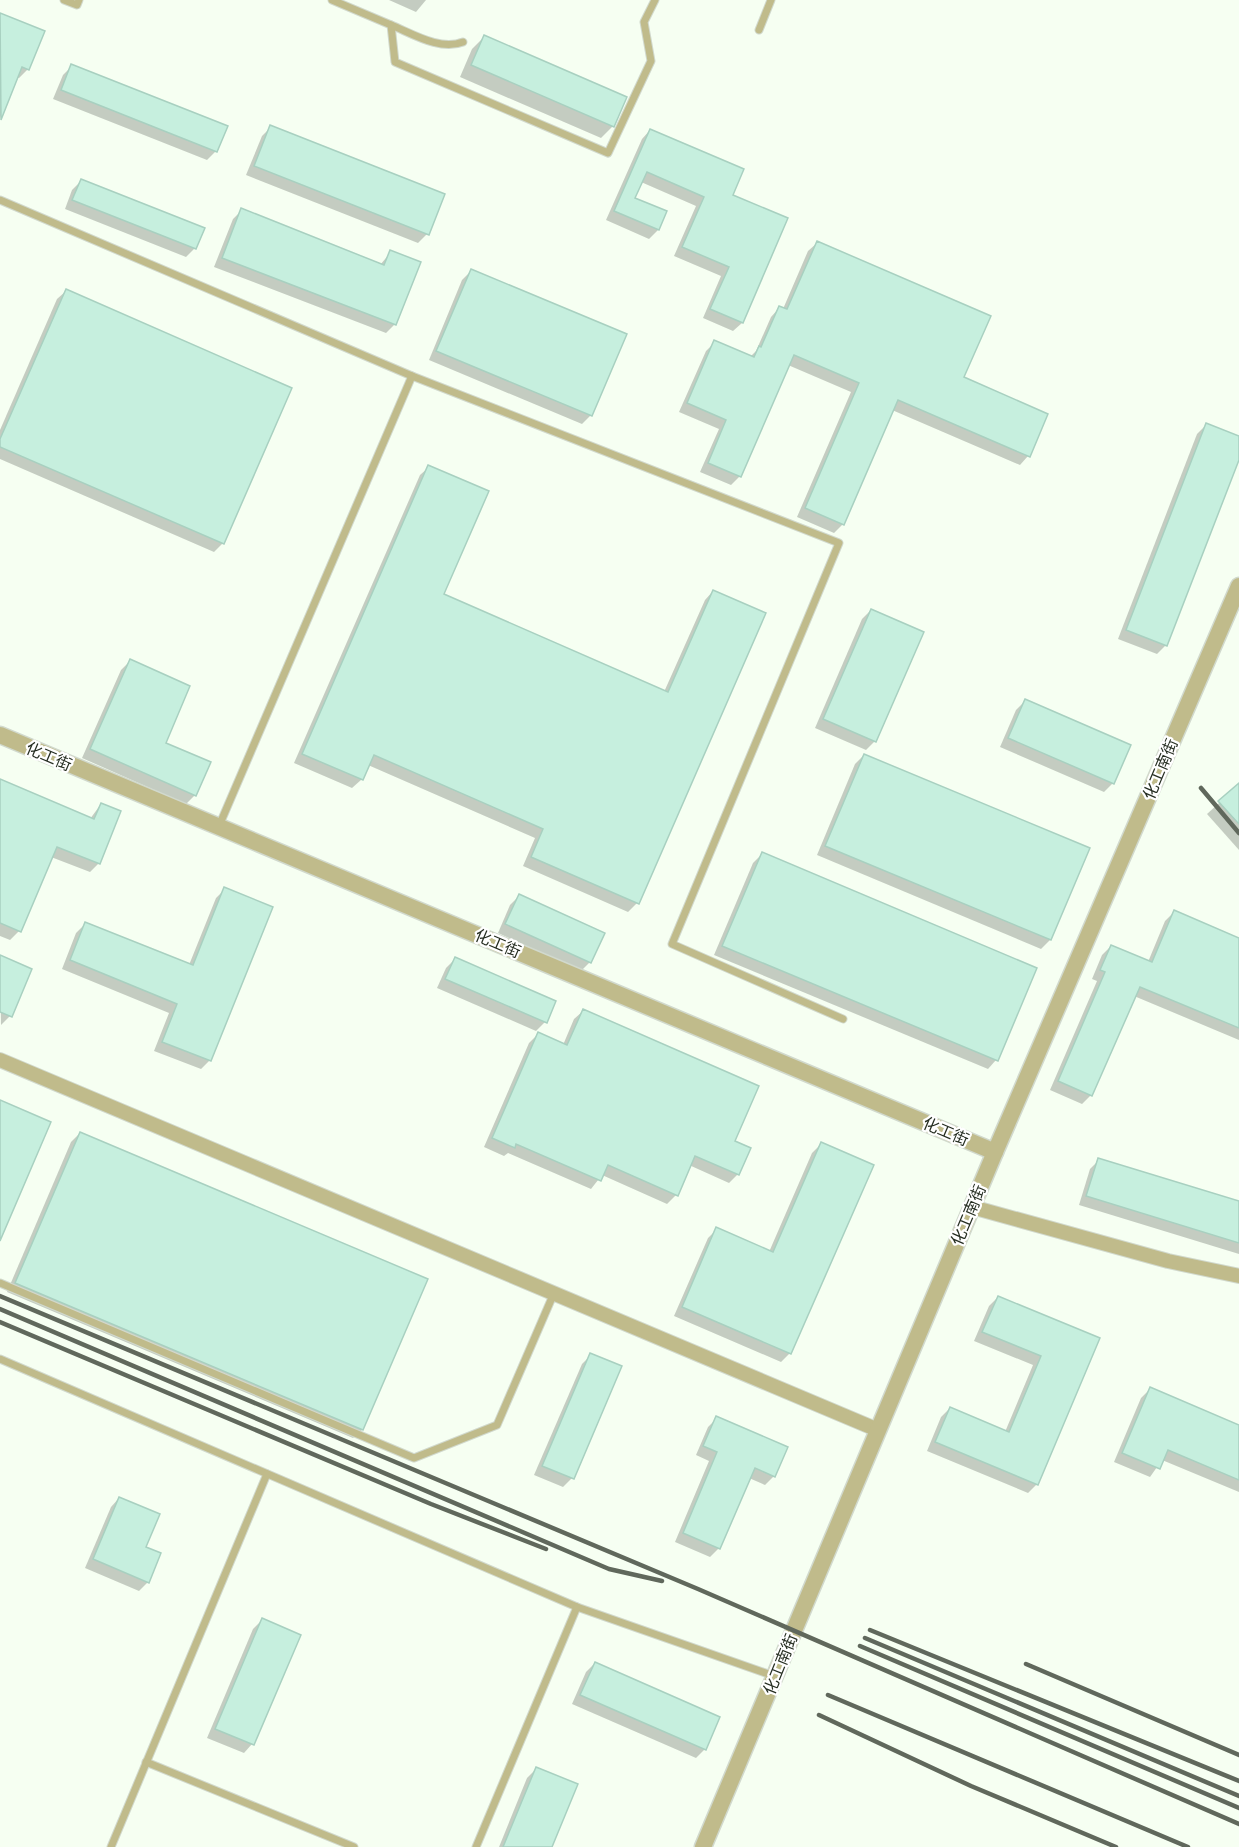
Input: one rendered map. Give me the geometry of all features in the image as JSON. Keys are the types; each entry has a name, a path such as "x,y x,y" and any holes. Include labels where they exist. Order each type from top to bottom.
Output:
{"street":[{"name":"化工南街","path":"703,1847 995,1152 1239,586"},
{"name":"化工街","path":"0,735 995,1152"},
{"path":"0,1060 878,1430"},
{"path":"972,1207 1168,1261 1239,1276"}],"lane":[{"path":"64,0 77,5 79,0"},
{"path":"332,0 437,43 452,46 463,42"},
{"path":"391,25 395,62 608,153 651,61 644,22 655,0"},
{"path":"759,30 771,0"},
{"path":"0,200 412,376 839,543 672,944 843,1019"},
{"path":"219,827 412,376"},
{"path":"0,1283 414,1458 496,1425 554,1293"},
{"path":"0,1359 577,1607 775,1677"},
{"path":"111,1847 267,1474"},
{"path":"476,1847 577,1607"},
{"path":"147,1762 354,1847"}],"building":[{"path":"0,13 45,31 29,70 22,67 1,120"},
{"path":"484,35 627,97 614,127 471,65"},
{"path":"71,64 228,126 217,152 61,90"},
{"path":"270,125 445,194 429,235 254,166"},
{"path":"650,129 744,169 733,195 788,218 743,323 710,309 729,267 682,247 704,197 647,172 635,198 667,211 659,230 614,211"},
{"path":"81,179 205,228 196,249 72,200"},
{"path":"241,208 384,265 390,250 421,262 396,325 222,258"},
{"path":"817,241 991,316 964,377 1048,414 1030,457 898,400 844,525 805,508 859,383 794,355 741,477 708,463 726,420 687,403 714,340 754,357 759,346 761,347 779,306 787,309"},
{"path":"471,269 627,334 592,416 436,351"},
{"path":"66,289 292,388 224,544 0,447 0,439"},
{"path":"1206,423 1239,436 1239,460 1167,646 1126,630"},
{"path":"428,465 489,491 444,594 668,692 713,590 766,613 639,904 531,857 543,829 374,755 363,780 302,754"},
{"path":"871,609 924,632 876,742 823,719"},
{"path":"130,659 190,686 166,743 211,762 196,796 90,749"},
{"path":"1025,699 1131,745 1114,784 1008,738"},
{"path":"864,754 1090,848 1051,940 825,846"},
{"path":"0,779 94,819 101,803 121,811 100,864 57,847 21,932 0,923"},
{"path":"1239,783 1239,824 1218,801"},
{"path":"762,852 1037,968 998,1061 722,946"},
{"path":"224,887 273,907 211,1061 162,1042 177,1004 70,960 85,922 193,965"},
{"path":"519,894 605,933 591,963 505,924"},
{"path":"1174,910 1239,938 1239,1028 1140,987 1092,1096 1058,1081 1105,972 1100,970 1111,945 1152,962"},
{"path":"0,955 32,969 12,1017 0,1012"},
{"path":"455,957 556,1001 547,1023 445,979"},
{"path":"583,1009 759,1086 735,1141 751,1148 739,1175 695,1156 678,1196 608,1165 601,1181 516,1144 515,1148 492,1138 538,1032 567,1045"},
{"path":"0,1100 51,1122 0,1241"},
{"path":"80,1132 428,1279 363,1430 15,1283"},
{"path":"821,1142 874,1165 791,1354 682,1307 716,1227 773,1252"},
{"path":"1098,1158 1239,1201 1239,1243 1086,1196"},
{"path":"998,1296 1100,1338 1038,1485 935,1442 950,1407 1009,1432 1041,1356 982,1332"},
{"path":"590,1353 622,1366 574,1479 542,1466"},
{"path":"1150,1387 1239,1425 1239,1480 1168,1450 1160,1469 1122,1453"},
{"path":"716,1416 788,1447 775,1477 755,1468 720,1549 683,1533 717,1452 703,1446"},
{"path":"119,1497 160,1514 146,1547 161,1553 149,1583 93,1559"},
{"path":"262,1618 301,1635 254,1745 215,1729"},
{"path":"595,1662 720,1717 706,1750 580,1695"},
{"path":"536,1767 578,1784 552,1847 503,1847"}],"railway":[{"path":"1201,788 1239,833"},
{"path":"0,1296 698,1589 1239,1824"},
{"path":"0,1309 609,1569 662,1581"},
{"path":"0,1322 431,1504 546,1549"},
{"path":"870,1630 1239,1781"},
{"path":"865,1638 1239,1796"},
{"path":"860,1646 1239,1808"},
{"path":"1026,1664 1239,1755"},
{"path":"828,1695 1188,1847"},
{"path":"819,1715 971,1786 1116,1847"}]}
